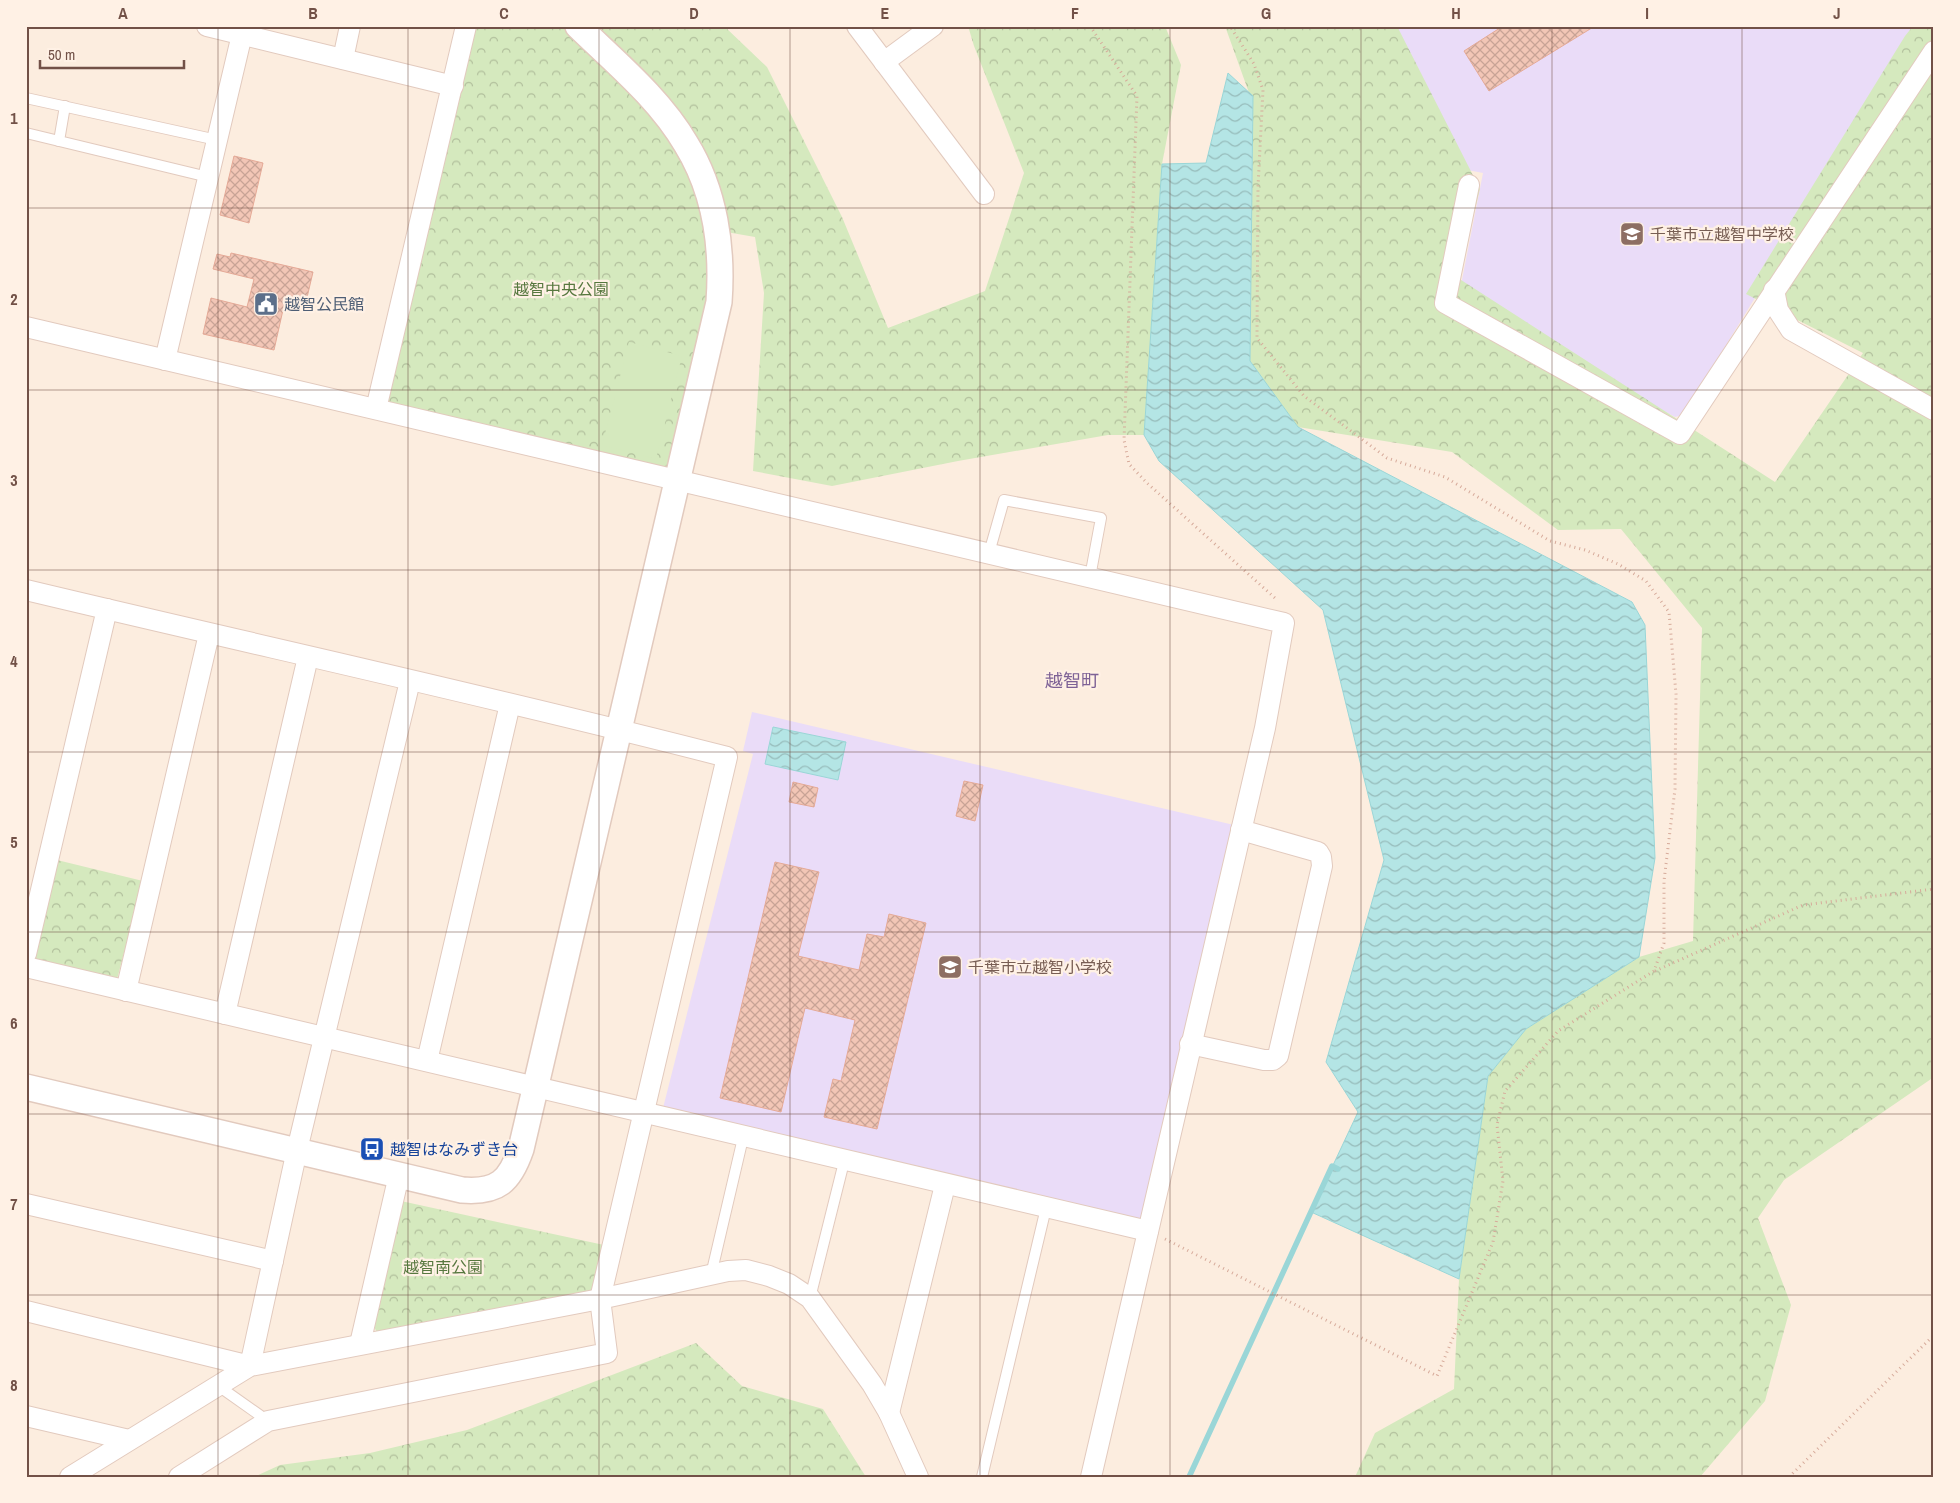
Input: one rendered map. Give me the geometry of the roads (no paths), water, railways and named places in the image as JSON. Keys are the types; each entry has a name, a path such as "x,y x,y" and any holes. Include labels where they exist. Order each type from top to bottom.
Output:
{"street":[{"path":"207,26 243,30 343,59 452,86"},
{"path":"343,59 350,26"},
{"path":"376,409 466,26"},
{"path":"26,1087 462,1190 479,1192 493,1187 507,1178 515,1165 535,1087 719,302 721,275 720,248 714,215 703,181 686,144 642,87 578,26"},
{"path":"857,26 984,194"},
{"path":"884,62 933,26"},
{"path":"165,360 243,30"},
{"path":"1469,184 1445,303 1680,434 1934,52"},
{"path":"1774,290 1778,310 1791,330 1934,410"},
{"path":"26,327 1284,623 1265,728 1090,1477"},
{"path":"26,590 619,729 727,757 600,1299 607,1353 268,1421 179,1477"},
{"path":"26,954 107,609"},
{"path":"126,990 209,634"},
{"path":"225,1014 308,657"},
{"path":"250,1366 297,1150 410,681"},
{"path":"427,1061 510,704"},
{"path":"1190,1044 1272,1060 1278,1056 1283,1037 1322,866 1321,858 1318,852 1241,830"},
{"path":"26,967 643,1112 844,1162 1148,1231"},
{"path":"360,1344 399,1174"},
{"path":"889,1413 945,1185"},
{"path":"26,1204 273,1261"},
{"path":"70,1477 250,1366 600,1299 728,1271 746,1270 789,1284 810,1298 872,1384 889,1413 918,1477"},
{"path":"26,1311 250,1366"},
{"path":"26,1416 129,1440"}],"lane":[{"path":"26,98 217,140"},
{"path":"59,140 65,106"},
{"path":"26,133 208,177"},
{"path":"989,554 1004,500 1101,518 1090,577"},
{"path":"711,1275 743,1138"},
{"path":"810,1298 844,1162"},
{"path":"982,1477 1046,1208"},
{"path":"217,1385 268,1421"}],"water":[{"path":"1228,73 1253,96 1250,361 1298,427 1632,602 1645,625 1655,858 1639,957 1526,1029 1488,1076 1459,1279 1311,1212 1358,1112 1326,1062 1384,860 1323,610 1159,461 1144,435 1162,164 1206,163"},
{"path":"773,727 846,742 838,780 765,764"}],"waterway":[{"path":"1189,1477 1332,1166 1338,1169"}],"place":[{"name":"千葉市立越智中学校","path":"1632,234"},
{"name":"越智公民館","path":"266,304"},
{"name":"千葉市立越智小学校","path":"950,967"},
{"name":"越智はなみずき台","path":"372,1149"}],"district":[{"name":"越智町","path":"1072,680"}],"park label":[{"name":"越智中央公園","path":"561,289"},
{"name":"越智南公園","path":"443,1267"}]}
